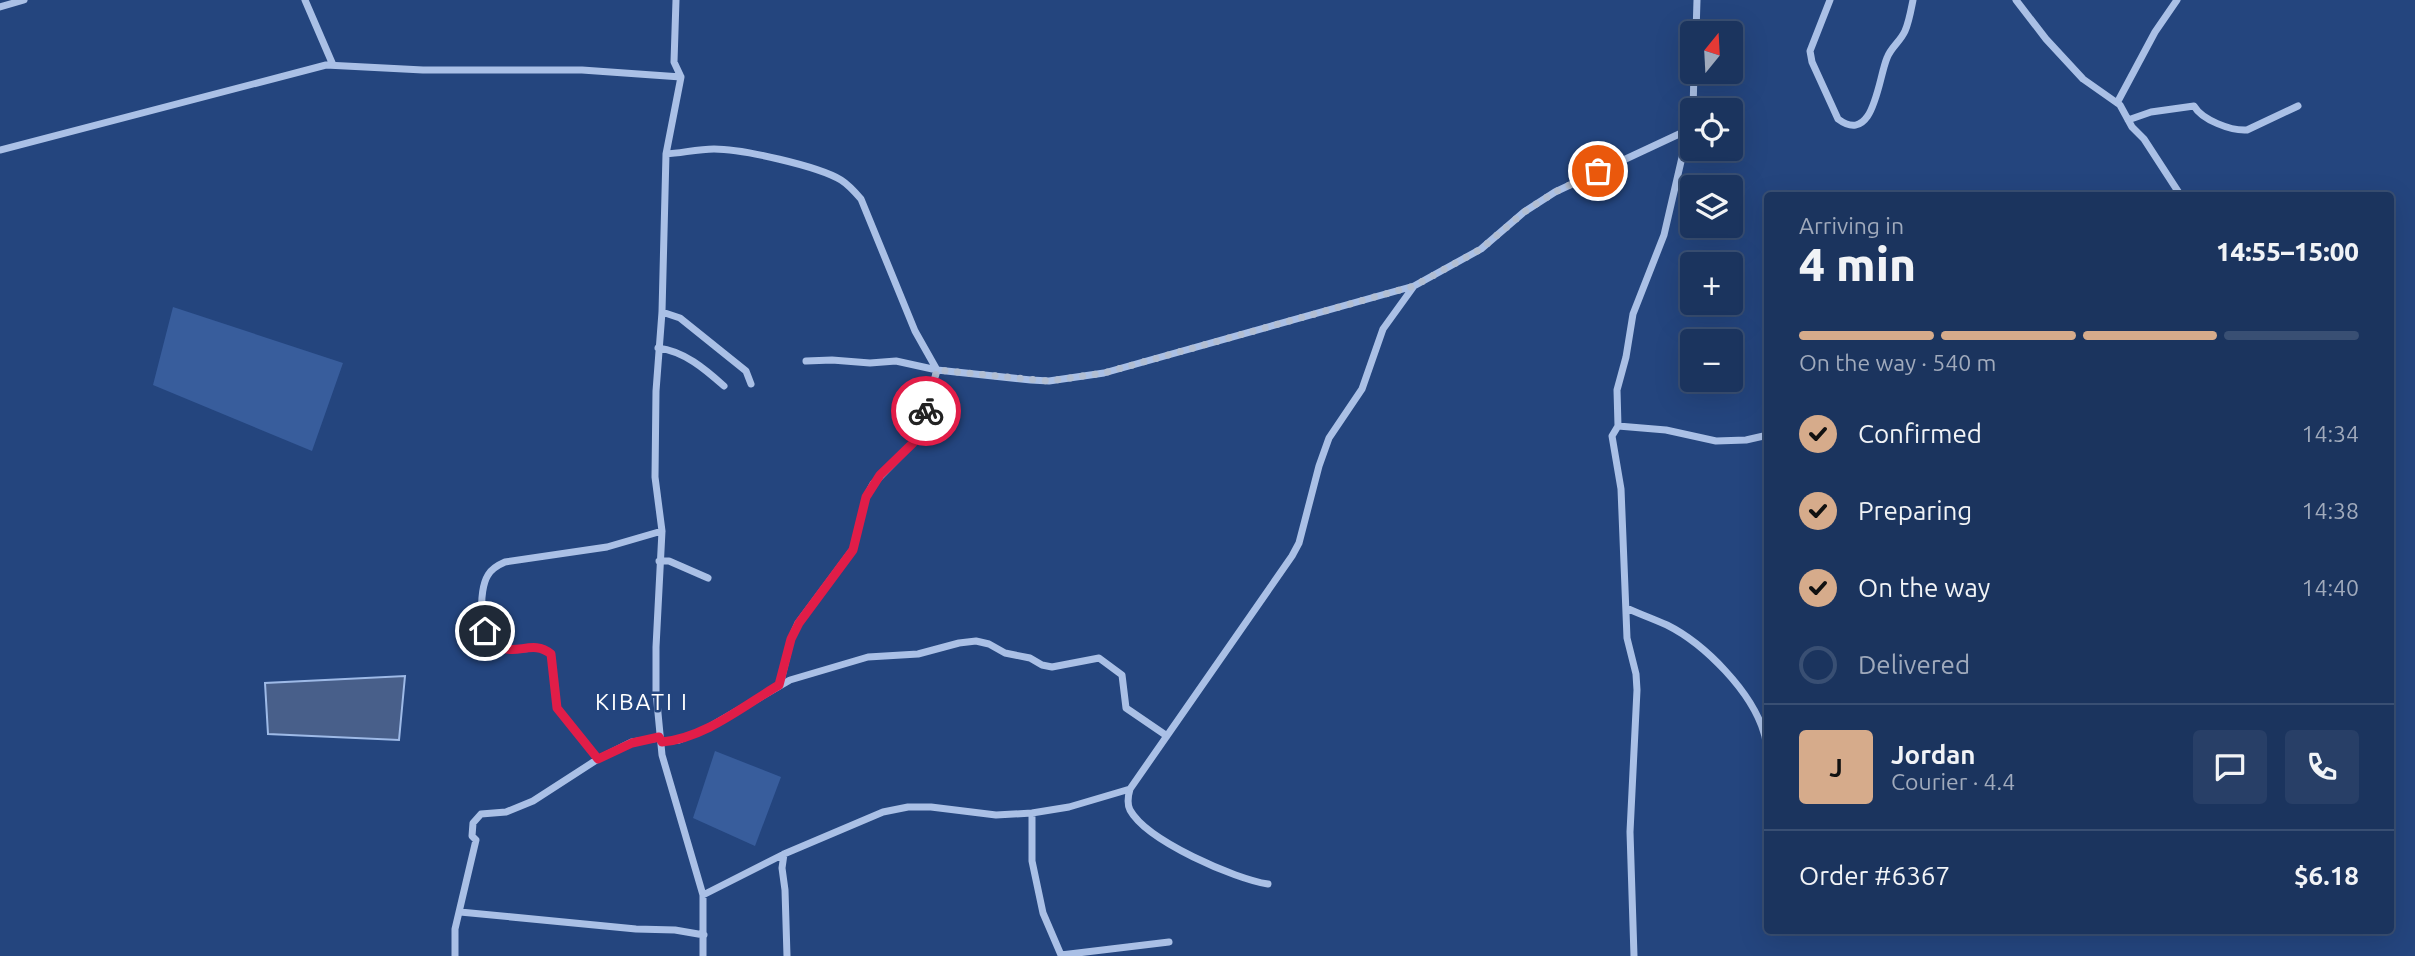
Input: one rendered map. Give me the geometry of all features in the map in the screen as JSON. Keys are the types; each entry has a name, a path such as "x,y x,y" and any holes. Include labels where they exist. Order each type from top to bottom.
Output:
{"street":[{"path":"0,7 24,0"},
{"path":"305,0 333,65"},
{"path":"676,0 674,62 681,77 666,155 655,477 662,531 656,648 662,755 703,895 703,956"},
{"path":"1696,21 1697,0"},
{"path":"1830,0 1813,38 1811,56 1838,119 1845,125 1853,126 1869,116 1882,71 1891,49 1906,29 1913,0"},
{"path":"2016,0 2046,39 2083,79 2118,103 2178,192"},
{"path":"2118,103 2155,32 2177,0"},
{"path":"0,150 333,65 423,70 582,70 681,77"},
{"path":"2127,120 2151,112 2194,106 2197,112 2238,131 2247,130 2298,106"},
{"path":"806,361 896,361 937,370 1049,381 1104,373 1414,286 1481,249 1524,212 1555,192 1680,135"},
{"path":"666,155 714,149 735,151 827,174 852,188 861,199 915,331 937,370 919,433 913,443 880,475 866,497 853,550 799,623 791,639 779,685"},
{"path":"1634,956 1630,831 1637,690 1627,638 1621,489 1612,436 1618,426 1617,390 1633,314 1661,245 1681,161"},
{"path":"1269,884 1240,877 1186,854 1145,828 1129,809 1130,789 1295,550 1329,438 1362,389 1383,329 1414,286"},
{"path":"662,312 680,318 746,371 751,384"},
{"path":"658,348 671,350 691,360 724,386"},
{"path":"1618,426 1666,430 1716,440 1746,440 1764,436"},
{"path":"598,759 557,708 551,654 536,648 510,650 492,643 485,631 482,613 484,585 495,566 505,562 607,547 662,531"},
{"path":"659,561 668,561 708,578"},
{"path":"1626,608 1667,625 1703,649 1736,685 1764,730"},
{"path":"454,956 455,929 475,840 472,836 473,823 481,814 506,811 533,801 598,759 632,743 679,740 704,730 779,685 854,660 918,654 976,641 989,644 1005,653 1030,657 1042,665 1052,667 1099,658 1122,675 1125,708 1167,736"},
{"path":"703,895 784,854 883,812 908,807 931,807 996,815 1032,813 1069,807 1130,789"},
{"path":"1032,813 1032,861 1043,913 1060,956 1168,942"},
{"path":"784,854 782,868 787,956"},
{"path":"460,912 704,934"}],"shaded area":[{"path":"173,307 343,363 312,451 153,385"},
{"path":"405,676 399,740 268,734 265,683"},
{"path":"715,751 781,777 755,846 693,818"}],"way so far":[{"path":"926,411 937,370 1049,381 1104,373 1414,286 1481,249 1524,212 1555,192 1598,171"}],"district":[{"name":"KIBATI I","path":"642,702"}],"route":[{"path":"485,631 492,643 499,647 510,650 536,648 551,654 557,708 598,759 632,743 659,737 662,742 679,740 704,730 779,685 791,639 799,623 853,550 866,497 880,475 913,443 926,411"}]}
